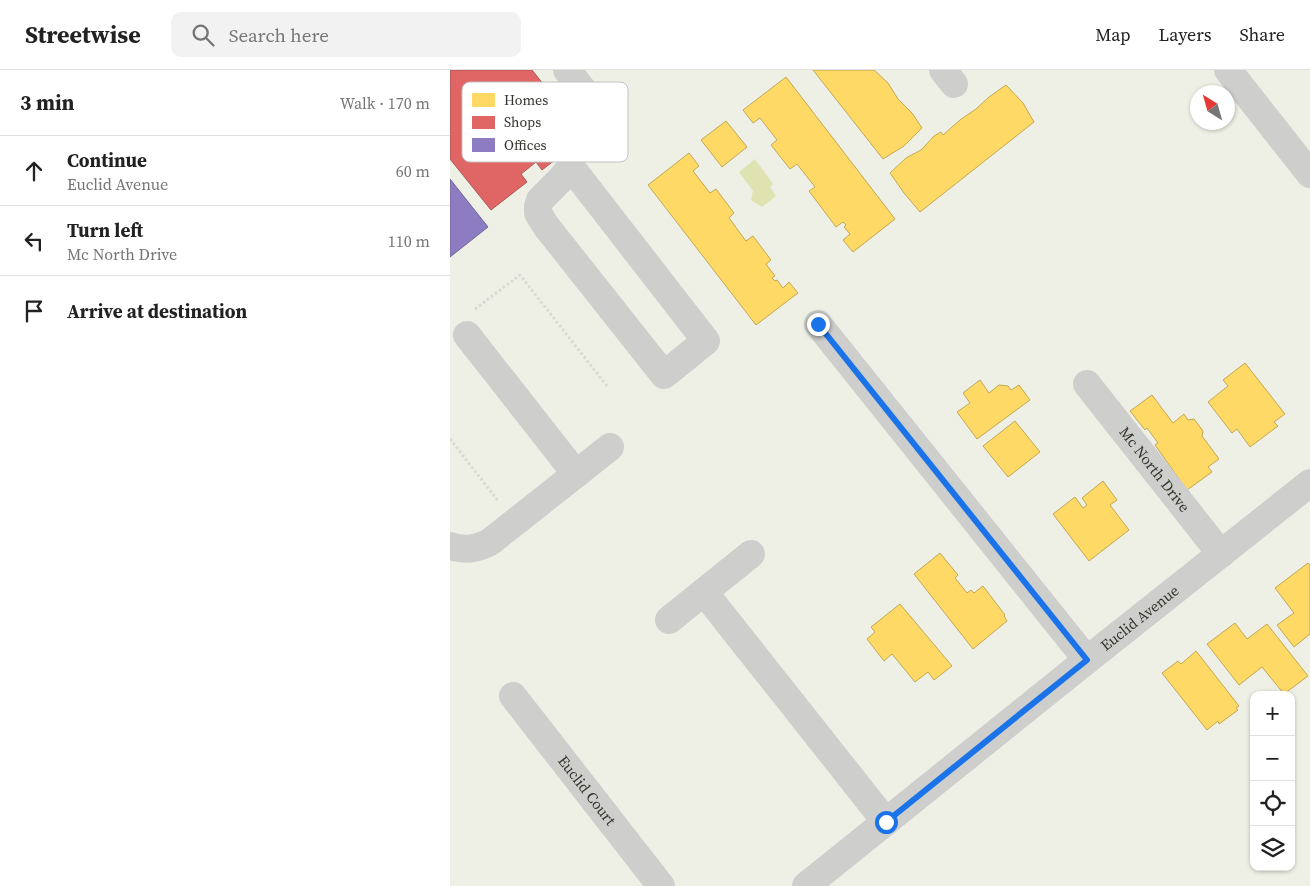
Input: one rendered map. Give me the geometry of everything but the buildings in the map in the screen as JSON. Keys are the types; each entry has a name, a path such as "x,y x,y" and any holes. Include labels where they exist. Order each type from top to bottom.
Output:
{"street":[{"path":"567,70 576,82"},
{"path":"1228,70 1310,174"},
{"path":"571,162 571,166 560,180 540,200 538,212 546,226 664,375 706,341 571,166"},
{"path":"470,323 576,474"},
{"path":"818,324 1087,660"},
{"name":"Mc North Drive","path":"1087,384 1221,554"},
{"path":"450,546 468,550 490,542 610,447"},
{"name":"Euclid Avenue","path":"806,886 1310,483"},
{"path":"669,620 751,554"},
{"path":"704,592 886,822"},
{"name":"Euclid Court","path":"514,696 661,886"}],"path":[{"path":"470,323 520,275 607,386"},
{"path":"450,438 515,522"}],"shaded area":[{"path":"755,159 773,184 770,187 776,196 762,207 751,200 753,191 739,172"}],"route":[{"path":"818,324 1087,660 886,822"}]}
